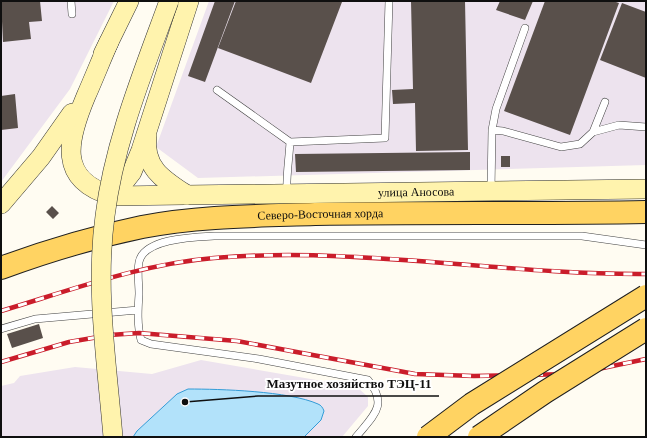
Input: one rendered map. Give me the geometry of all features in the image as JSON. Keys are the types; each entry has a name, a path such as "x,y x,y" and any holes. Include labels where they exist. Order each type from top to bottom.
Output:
{"main road":[{"name":"Северо-Восточная хорда","path":"1,268 86,241 143,227 195,220 247,216 310,214 646,212"},
{"path":"428,437 472,404 646,296"},
{"path":"479,437 545,392 646,329"}],"street":[{"path":"1,204 41,158 65,124 85,90 129,1"},
{"path":"113,437 100,278 105,216 117,156 130,112 169,1"},
{"path":"109,42 79,114 72,134 70,146 71,158 76,172 90,186 100,192 113,196 132,172 189,1"},
{"path":"150,119 146,144 150,161 159,175 167,183 187,195"},
{"name":"улица Аносова","path":"113,196 646,189"}],"lane":[{"path":"71,1 72,14"},
{"path":"217,90 290,142 385,138 389,1"},
{"path":"492,191 492,130 496,109 524,28"},
{"path":"492,130 503,131 561,147 580,144 593,132 605,102"},
{"path":"593,132 619,125 646,127"},
{"path":"287,194 286,174 290,142"},
{"path":"356,437 374,416 379,402 377,390 368,380 258,359 151,344 141,340 139,333 138,310 139,262 148,250 173,239 230,236 582,236 646,245"},
{"path":"1,329 35,318 138,310"}],"shaded area":[{"path":"1,1 114,1 70,89 1,182"},
{"path":"209,1 646,1 646,165 198,178 156,147"},
{"path":"201,360 357,387 368,397 368,406 342,437 1,437 1,386 14,383 20,376 75,367 152,374"}],"water":[{"path":"188,389 254,392 290,396 319,404 324,411 321,420 304,437 133,437 137,431 177,394"}],"building":[{"path":"1,1 40,1 42,21 29,22 31,39 3,42"},
{"path":"215,1 235,1 205,82 188,76"},
{"path":"236,1 342,2 311,83 218,48"},
{"path":"411,1 465,1 468,150 416,151 415,103 393,104 392,90 413,89"},
{"path":"500,1 533,1 525,20 496,10"},
{"path":"545,1 613,1 619,3 570,135 504,111"},
{"path":"622,3 646,12 646,78 600,60"},
{"path":"15,94 18,128 1,130 1,96"},
{"path":"470,152 470,170 296,172 295,154"},
{"path":"501,156 510,156 510,167 501,167"},
{"path":"52,206 59,213 53,219 46,212"},
{"path":"39,324 43,338 12,348 7,334"}],"railway":[{"path":"1,311 133,272 187,261 214,258 268,255 322,256 376,258 538,270 646,274"},
{"path":"1,362 69,342 110,335 139,333 237,341 415,374 474,376 574,374 646,359"}],"place":[{"name":"Мазутное хозяйство ТЭЦ-11","path":"185,402"}]}
